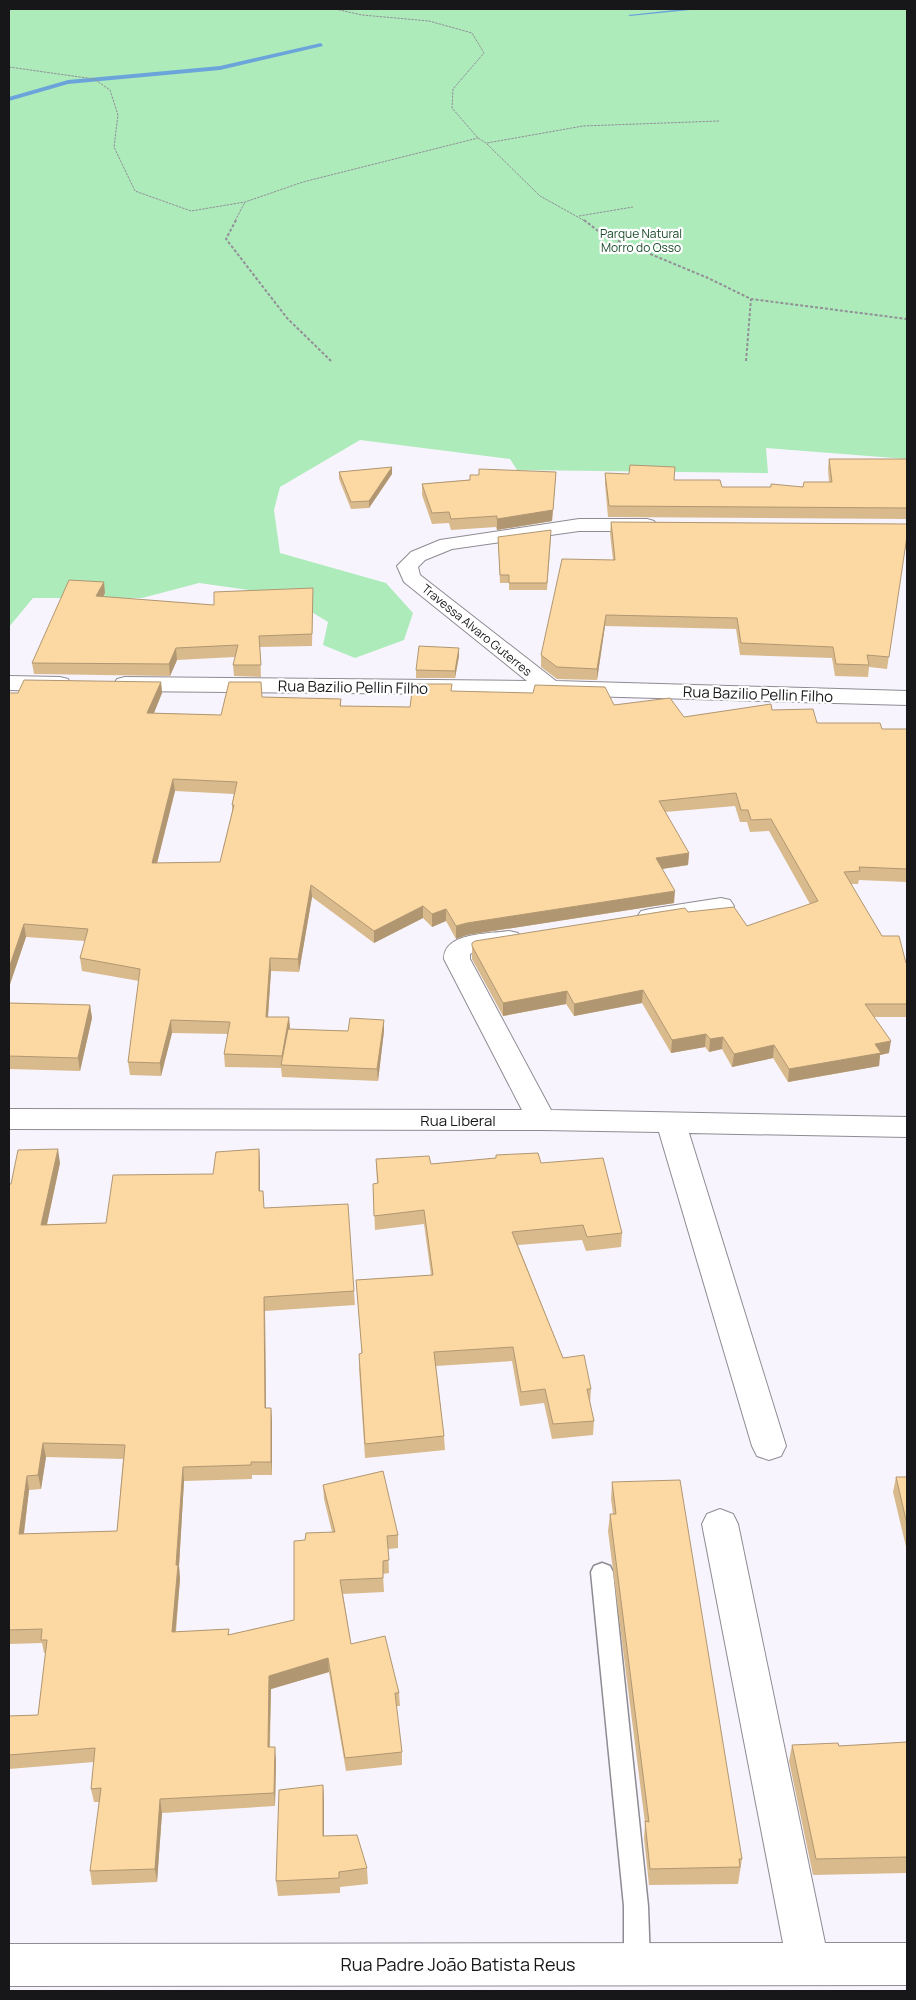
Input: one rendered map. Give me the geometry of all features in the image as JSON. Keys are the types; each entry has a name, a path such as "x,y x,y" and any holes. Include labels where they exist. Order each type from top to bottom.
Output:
{"street":[{"name":"Travessa Alvaro Guterres","path":"550,688 412,578 407,566 418,556 447,544 542,529 579,525 668,526"},
{"path":"9,683 78,684"},
{"name":"Rua Bazilio Pellin Filho","path":"107,684 550,688 907,698"},
{"path":"623,921 721,906"},
{"path":"535,935 467,945 457,951 457,959 542,1120"},
{"name":"Rua Liberal","path":"9,1119 542,1120 907,1127"},
{"path":"672,1122 769,1446"},
{"path":"720,1524 808,1964"},
{"name":"Rua Padre João Batista Reus","path":"9,1965 907,1964"}],"lane":[{"path":"602,1572 636,1906 636,1964"}],"path":[{"path":"336,9 365,15 442,23 472,33 484,53 453,89 452,108 478,138 486,143 540,196 578,216 602,234 708,278 751,299 907,319"},
{"path":"9,67 94,79 110,90 118,115 114,147 135,191 191,211 245,202 304,182 478,138"},
{"path":"486,143 583,126 720,121"},
{"path":"245,202 226,239 287,318 331,361"},
{"path":"578,216 633,207"},
{"path":"746,361 751,299"}],"green space":[{"name":"Parque Natural Morro do Osso","path":"9,9 907,9 907,459 766,448 768,473 517,470 510,459 360,440 280,487 274,510 280,553 386,583 413,613 404,640 355,658 323,645 328,622 284,595 199,583 142,598 33,598 9,627"}],"building":[{"path":"829,459 907,459 907,508 609,506 605,473 629,474 630,465 675,467 674,480 720,480 722,487 771,487 771,484 803,487 804,482 832,482"},
{"path":"392,467 369,501 351,502 339,472"},
{"path":"479,469 556,472 553,510 497,519 497,516 451,519 449,512 432,513 422,484 470,480 470,475 479,475"},
{"path":"611,522 907,524 907,536 889,657 867,655 869,665 836,664 833,647 741,643 737,618 606,615 597,669 557,667 541,655 562,559 615,560"},
{"path":"551,530 547,583 509,583 509,575 500,575 498,537"},
{"path":"69,580 104,582 96,596 214,605 214,592 313,588 312,634 259,636 261,665 233,665 238,645 176,648 169,664 32,663"},
{"path":"419,646 459,648 455,671 416,670"},
{"path":"24,680 161,682 147,713 221,715 229,682 261,682 262,697 341,699 340,706 410,707 413,684 452,684 451,691 533,693 535,685 605,687 614,705 670,698 684,717 771,704 772,710 813,709 817,723 880,723 882,729 907,729 907,869 859,867 860,871 844,872 882,936 899,936 907,963 907,1004 865,1004 891,1041 875,1044 881,1053 789,1069 774,1045 734,1054 723,1037 710,1039 706,1034 672,1040 643,990 574,1004 567,991 503,1003 472,946 472,943 475,941 685,908 688,912 734,907 747,926 818,901 771,819 751,820 748,810 741,810 736,793 659,801 689,853 656,858 675,891 456,926 446,909 432,914 423,906 374,931 311,885 298,959 270,958 266,1017 289,1017 282,1056 224,1054 230,1022 171,1020 160,1063 128,1062 140,969 80,958 88,929 24,924 9,968 9,693 18,693","holes":["173,779 237,782 232,805 234,805 220,862 152,863"]},
{"path":"9,1003 90,1005 78,1058 9,1056"},
{"path":"350,1018 384,1020 377,1069 281,1065 288,1029 348,1031"},
{"path":"58,1149 41,1225 106,1223 113,1175 213,1174 216,1152 259,1149 259,1191 263,1191 264,1208 348,1204 354,1291 264,1297 265,1408 271,1408 271,1462 251,1462 251,1465 183,1467 176,1565 178,1565 172,1632 229,1629 228,1635 294,1620 294,1541 305,1540 306,1533 335,1532 323,1485 383,1471 398,1535 387,1536 389,1560 383,1561 383,1578 340,1580 351,1644 385,1636 399,1693 395,1693 402,1752 345,1758 328,1658 269,1676 268,1747 275,1747 274,1793 160,1799 155,1869 90,1871 101,1788 91,1789 95,1748 9,1755 9,1716 38,1715 47,1640 41,1640 42,1629 9,1630 9,1184 11,1184 18,1150","holes":["43,1443 125,1445 117,1531 19,1534 27,1476 38,1475"]},
{"path":"538,1153 541,1163 603,1158 622,1233 587,1237 583,1225 512,1232 563,1358 584,1355 591,1389 587,1389 594,1421 553,1424 545,1389 521,1392 513,1347 434,1352 444,1436 365,1444 359,1354 362,1353 356,1280 433,1275 424,1210 374,1216 373,1184 378,1183 376,1159 429,1156 431,1164 496,1158 496,1155"},
{"path":"896,1477 907,1477 907,1524"},
{"path":"680,1480 742,1859 739,1859 740,1867 650,1869 645,1821 649,1822 610,1514 616,1514 612,1482"},
{"path":"907,1742 907,1857 816,1859 792,1745 838,1743 839,1746"},
{"path":"323,1785 323,1836 357,1835 367,1868 339,1872 339,1878 276,1881 279,1790"}],"waterway":[{"path":"630,15 698,9"},
{"path":"9,99 68,82 220,68 321,45"}]}
